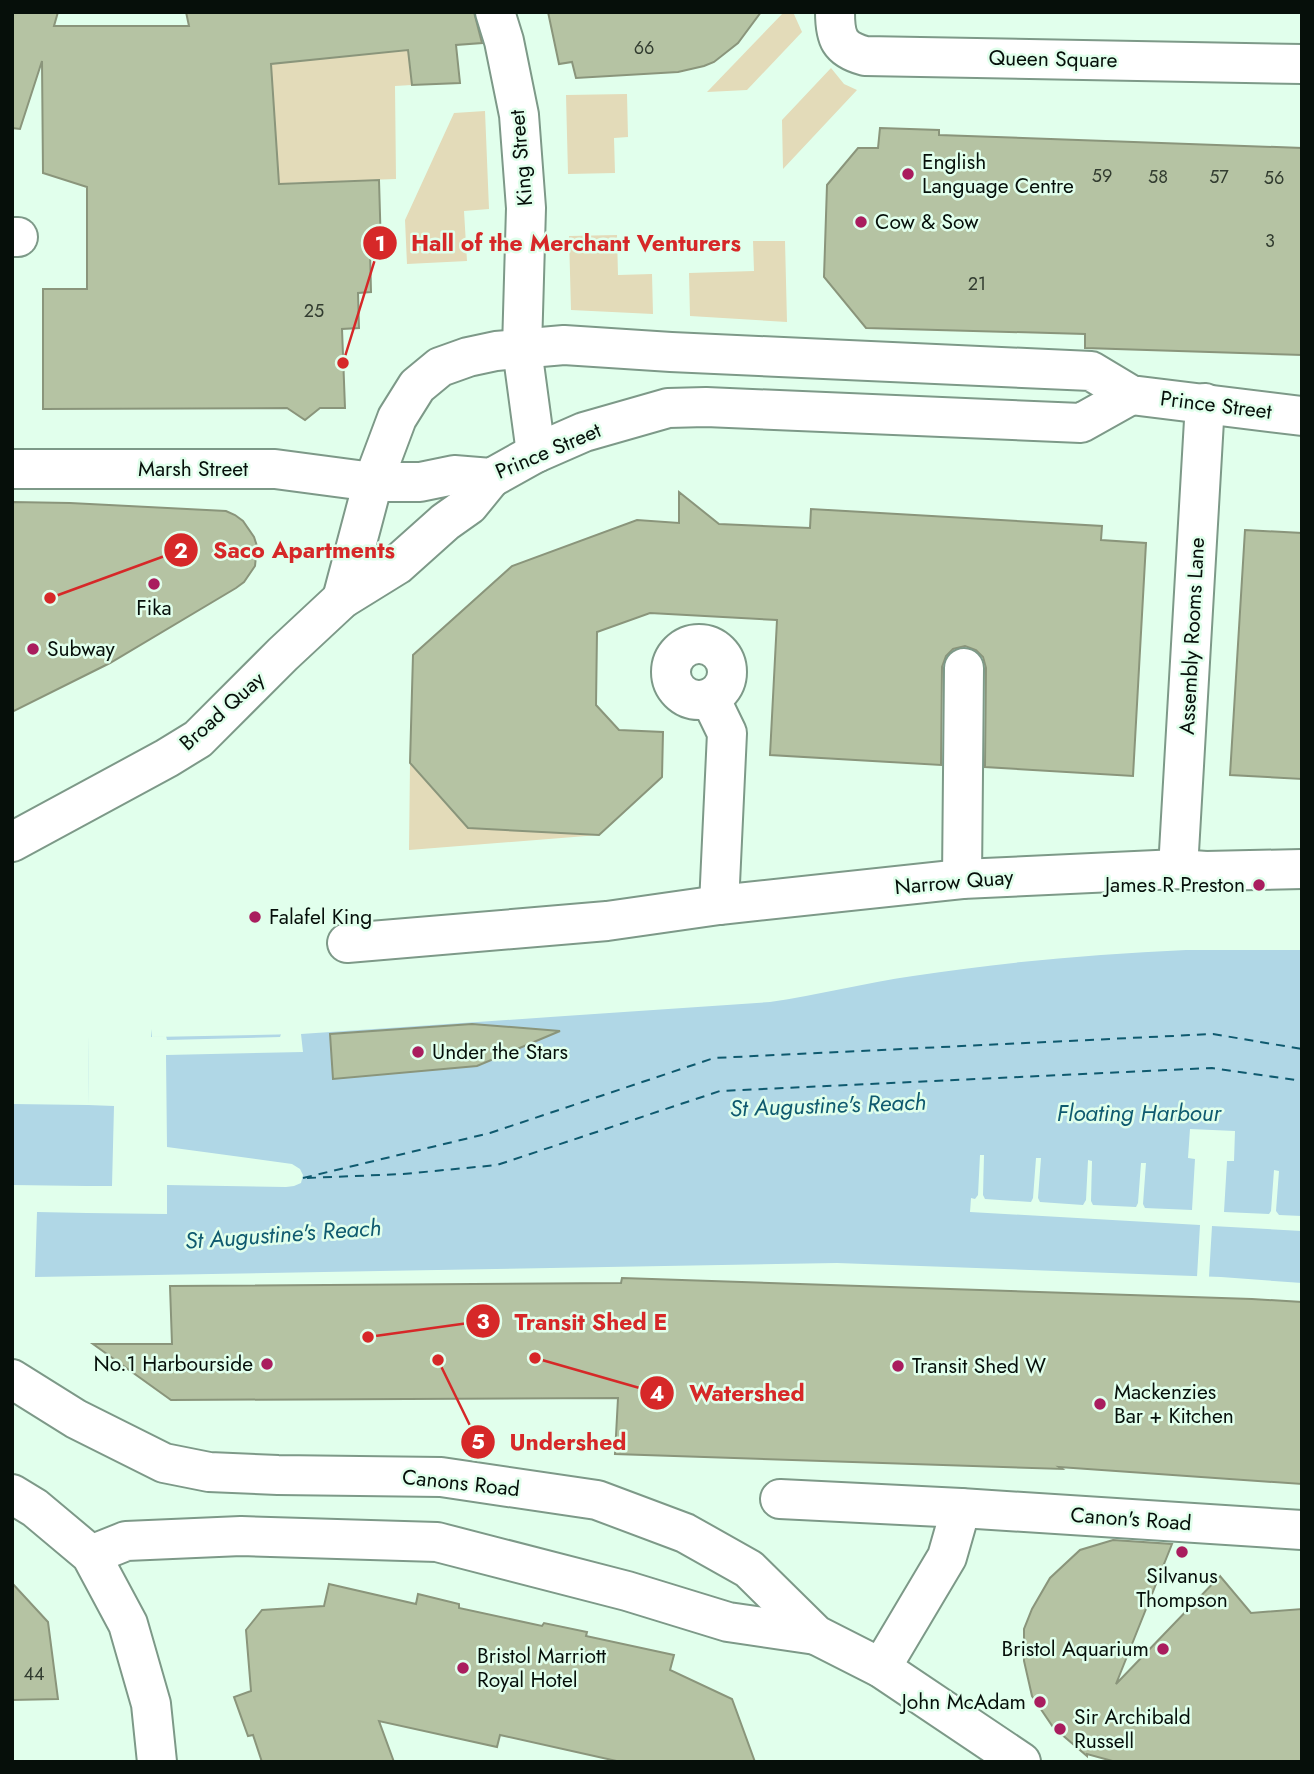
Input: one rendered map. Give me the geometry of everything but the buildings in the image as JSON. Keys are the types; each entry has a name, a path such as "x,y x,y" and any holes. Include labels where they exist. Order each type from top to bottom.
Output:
{"street":[{"name":"King Street","path":"495,12 504,41 519,115 526,208 522,349 536,453"},
{"name":"Queen Square","path":"835,12 838,39 845,47 865,57 1302,64"},
{"name":"Prince Street","path":"1131,395 1081,423 706,407 668,408 584,432 536,453 491,478 454,475 421,482 373,482 397,418 417,386 440,367 496,351 564,345 1091,371 1131,395 1302,416"},
{"name":"Assembly Rooms Lane","path":"1178,869 1205,403"},
{"name":"Marsh Street","path":"12,469 275,469 373,482"},
{"name":"Broad Quay","path":"12,842 198,739 342,599 397,565 445,522 469,505 491,478"},
{"path":"342,599 373,482"},
{"path":"962,879 964,668"},
{"path":"710,698 727,733 719,905"},
{"name":"Narrow Quay","path":"347,943 607,921 719,905 962,879 1178,869 1302,869"},
{"name":"Canons Road","path":"12,1379 76,1419 164,1463 209,1472 441,1477 597,1500 685,1533 749,1569 816,1635 881,1668 1021,1762"},
{"path":"12,1494 35,1508 91,1555 128,1624 151,1704 156,1762"},
{"name":"Canon's Road","path":"780,1499 1302,1530"},
{"path":"881,1668 947,1557 961,1508"},
{"path":"91,1555 127,1541 241,1536 437,1542 627,1591 728,1622 816,1635"}],"shaded area":[{"path":"784,12 793,12 802,32 747,90 707,92"},
{"path":"408,50 412,85 395,86 396,179 236,185 271,64"},
{"path":"831,68 844,84 857,90 783,169 782,120"},
{"path":"627,94 628,137 614,138 615,173 568,174 566,95"},
{"path":"485,111 489,209 464,211 467,261 407,264 405,220 454,113"},
{"path":"617,235 618,275 652,274 653,314 571,310 569,236"},
{"path":"753,241 785,241 787,322 690,316 689,273 754,271"},
{"path":"410,763 468,828 599,835 409,850"}],"water":[{"name":"Floating Harbour","path":"1186,950 1302,950 1302,1283 1221,1277 837,1263 35,1277 37,1212 87,1213 87,1186 12,1185 12,1104 88,1105 89,1036 128,1036 128,1029 151,1029 152,1037 301,1034 770,1002 895,979 981,967 1084,956"}],"pier":[{"path":"128,1029 151,1029 151,1037 166,1036 167,1040 301,1034 303,1052 166,1055 167,1147 292,1164 300,1169 303,1175 301,1183 286,1187 167,1185 167,1214 87,1213 87,1186 112,1186 114,1106 88,1105 89,1036 128,1036"},
{"path":"1190,1129 1235,1131 1234,1161 1227,1161 1224,1212 1269,1214 1274,1170 1279,1171 1276,1211 1279,1215 1302,1216 1302,1231 1212,1226 1209,1277 1197,1277 1200,1225 970,1212 971,1198 975,1199 978,1195 980,1155 984,1155 985,1199 1031,1202 1036,1158 1041,1158 1040,1202 1083,1205 1086,1200 1088,1160 1092,1161 1093,1205 1136,1207 1141,1163 1146,1163 1145,1208 1192,1210 1195,1159 1188,1158"}],"ferry route":[{"path":"303,1178 490,1133 714,1058 1213,1034 1302,1049"},
{"path":"307,1178 403,1174 497,1165 720,1091 1212,1068 1302,1081"}],"place":[{"name":"English Language Centre","path":"908,174"},
{"name":"Cow & Sow","path":"861,222"},
{"name":"Hall of the Merchant Venturers","path":"343,363"},
{"name":"Fika","path":"154,584"},
{"name":"Saco Apartments","path":"50,598"},
{"name":"Subway","path":"33,649"},
{"name":"James R Preston","path":"1259,885"},
{"name":"Falafel King","path":"255,917"},
{"name":"Under the Stars","path":"418,1052"},
{"name":"Transit Shed E","path":"368,1337"},
{"name":"Watershed","path":"535,1358"},
{"name":"Undershed","path":"438,1360"},
{"name":"No.1 Harbourside","path":"267,1364"},
{"name":"Transit Shed W","path":"898,1366"},
{"name":"Mackenzies Bar + Kitchen","path":"1100,1404"},
{"name":"Silvanus Thompson","path":"1182,1552"},
{"name":"Bristol Aquarium","path":"1163,1649"},
{"name":"Bristol Marriott Royal Hotel","path":"463,1668"},
{"name":"John McAdam","path":"1040,1702"},
{"name":"Sir Archibald Russell","path":"1060,1729"}],"water label":[{"name":"St Augustine's Reach","path":"828,1105"},
{"name":"St Augustine's Reach","path":"283,1234"}]}
